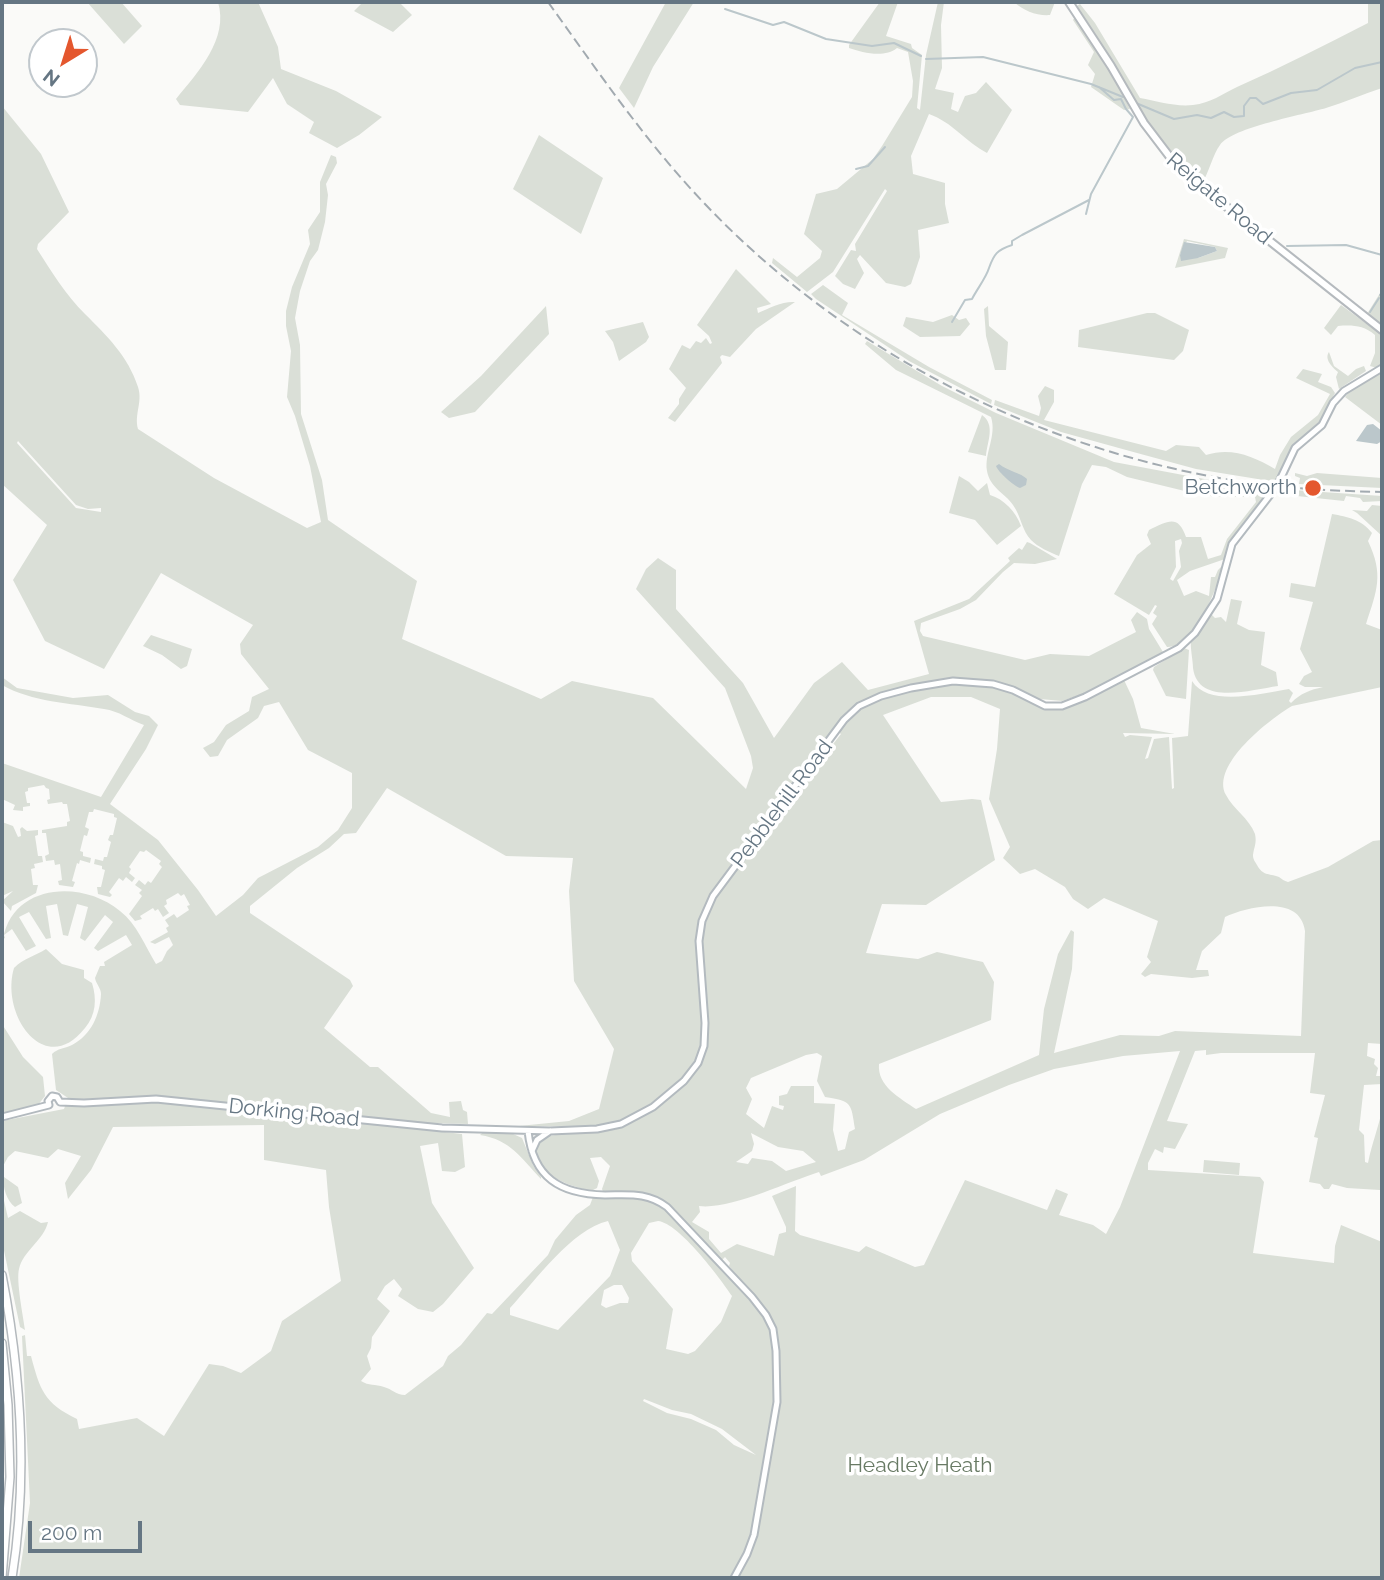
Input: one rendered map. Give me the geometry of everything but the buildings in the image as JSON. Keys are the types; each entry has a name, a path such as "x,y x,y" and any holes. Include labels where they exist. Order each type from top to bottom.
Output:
{"highway":[{"path":"2,1275 11,1324 19,1405 21,1476 12,1578"},
{"path":"2,1343 8,1405 10,1477 2,1578"}],"main road":[{"name":"Reigate Road","path":"1069,2 1144,123 1179,169 1382,330"},
{"name":"Pebblehill Road","path":"528,1131 597,1129 628,1121 653,1107 684,1081 698,1063 704,1046 699,941 702,921 713,896 800,776 844,720 859,706 881,696 911,688 953,681 993,684 1013,690 1045,706 1062,706 1155,661 1188,641 1217,598 1231,544 1277,486 1295,448 1321,425 1344,391 1382,368"},
{"name":"Dorking Road","path":"2,1117 48,1105 55,1108 60,1102 156,1099 433,1127 528,1131"},
{"path":"528,1131 531,1153 540,1170 561,1186 601,1195 640,1195 660,1202 737,1281 770,1322 776,1342 777,1402 754,1535 734,1578"},
{"path":"531,1153 537,1140 550,1131"}],"green space":[{"path":"87,2 121,2 142,26 124,44"},
{"path":"218,2 258,2 278,47 281,69 336,91 382,117 337,148 309,133 314,122 287,104 273,78 248,112 180,105 176,99 202,66 215,42 220,16"},
{"path":"363,2 399,2 412,15 393,32 354,11"},
{"path":"666,2 694,2 653,67 634,108 619,88"},
{"path":"880,2 898,2 886,36 911,44 912,48 922,55 917,108 920,110 926,55 938,2 944,2 941,25 942,68 935,89 954,93 951,109 958,112 965,96 976,93 986,82 1012,110 987,153 945,122 929,114 911,156 913,174 945,183 949,223 918,230 920,257 911,284 905,287 886,283 860,255 857,259 864,273 855,289 843,284 835,276 851,250 856,251 855,244 887,191 885,189 833,272 807,292 772,263 773,258 797,277 820,258 822,251 804,234 816,194 837,189 873,159 912,97 913,81 908,52 897,48 874,54 849,48"},
{"path":"1014,2 1055,2 1050,15 1045,15 1031,12"},
{"path":"1368,2 1382,2 1382,88 1326,108 1253,127 1227,139 1220,145 1202,184 1174,159 1152,130 1077,6 1080,4 1095,23 1140,98 1186,105 1211,100 1368,23"},
{"path":"1075,17 1109,68 1130,109 1124,110 1091,87 1095,74 1088,65 1094,52 1073,20"},
{"name":"Headley Heath","path":"2,106 41,154 69,212 38,244 37,249 71,299 109,339 129,366 139,392 138,429 214,478 307,528 321,522 310,466 287,397 291,351 286,311 292,287 310,244 308,230 320,212 320,182 331,155 336,157 337,163 326,184 328,195 325,222 318,250 310,261 295,318 300,345 301,414 322,480 328,520 417,581 402,639 541,699 572,681 653,698 746,789 753,768 751,756 725,688 636,589 646,569 658,558 676,570 676,609 743,683 774,738 814,683 842,662 868,690 929,674 914,621 969,599 1010,561 1008,558 1019,548 1022,550 1027,542 1030,543 1057,559 1035,564 1014,563 976,600 960,609 921,623 920,631 923,636 1025,660 1050,654 1089,656 1136,632 1131,620 1137,612 1147,619 1149,629 1163,652 1088,692 1062,701 1040,699 1038,704 1049,708 1071,706 1124,680 1133,699 1141,728 1175,734 1123,733 1125,737 1152,737 1145,759 1148,758 1154,739 1169,737 1172,789 1172,738 1188,736 1192,681 1200,689 1223,696 1237,697 1289,689 1293,693 1289,701 1291,703 1306,692 1323,687 1305,687 1299,684 1304,676 1312,672 1300,649 1313,602 1289,597 1291,583 1315,587 1332,514 1363,525 1372,533 1368,541 1377,573 1376,592 1366,624 1382,630 1382,687 1292,706 1270,721 1245,744 1226,770 1223,783 1229,800 1255,834 1253,857 1259,869 1287,882 1328,867 1373,841 1382,840 1382,1044 1368,1043 1367,1056 1375,1059 1374,1064 1378,1068 1376,1076 1381,1076 1382,1067 1382,1084 1364,1085 1359,1130 1364,1135 1365,1162 1368,1163 1382,1110 1380,1190 1347,1188 1332,1184 1329,1189 1324,1189 1320,1184 1309,1182 1318,1138 1314,1137 1325,1095 1310,1093 1315,1053 1206,1055 1206,1050 1195,1051 1167,1121 1188,1124 1175,1149 1164,1147 1163,1153 1155,1149 1148,1163 1148,1170 1260,1177 1264,1182 1253,1253 1334,1263 1341,1225 1382,1242 1382,1578 19,1578 30,1503 22,1336 25,1335 27,1356 31,1356 45,1394 57,1407 77,1419 79,1429 137,1418 164,1436 209,1364 241,1373 271,1351 282,1321 341,1281 326,1170 264,1160 264,1125 113,1127 91,1170 68,1199 65,1183 81,1156 58,1149 48,1158 15,1151 2,1168 2,1121 64,1109 68,1098 56,1090 52,1054 79,1041 89,1030 100,1002 101,992 95,978 100,966 105,966 104,962 132,945 126,935 98,951 94,948 113,922 105,915 85,941 80,938 88,907 77,904 68,936 63,935 57,904 46,906 51,938 46,939 29,912 19,917 36,946 26,951 12,929 5,935 9,920 20,907 35,897 51,892 88,894 105,901 126,916 156,964 162,961 173,945 169,937 155,944 150,942 168,932 166,928 169,926 165,920 174,914 177,918 189,910 187,906 190,905 184,894 181,896 178,893 166,900 167,904 164,906 169,913 163,917 158,909 155,911 153,908 140,916 142,919 135,921 129,914 142,896 139,893 142,890 135,885 139,880 145,885 148,881 151,883 162,867 159,864 161,861 146,850 140,851 129,867 129,873 135,878 132,882 126,877 123,881 119,878 109,892 112,895 110,897 98,894 97,887 101,887 105,870 94,864 95,859 103,861 104,857 107,857 111,842 108,840 110,835 113,835 117,818 114,814 94,809 89,812 85,827 89,829 87,836 84,835 80,851 83,856 91,858 90,863 80,860 79,864 77,863 73,887 59,885 58,881 62,880 60,864 55,865 54,860 46,861 45,856 49,854 46,833 42,833 42,830 67,826 70,821 67,804 48,804 49,789 44,785 28,788 25,792 30,806 23,807 23,811 13,810 15,805 2,799 2,763 101,797 144,725 109,710 52,701 14,691 2,685 2,677 17,688 73,698 108,695 135,712 149,716 158,725 146,749 110,804 158,840 216,916 243,895 258,878 318,847 338,830 352,808 352,773 308,750 279,702 264,706 258,718 227,740 218,756 210,757 203,748 214,742 226,725 249,711 252,697 269,689 241,654 240,644 253,625 161,573 104,669 45,641 13,580 47,525 2,484","holes":["18,441 76,505 88,509 101,508 101,512 76,508 17,443","931,697 971,697 1000,709 989,799 1010,847 1003,858 1020,874 1035,869 1065,887 1073,899 1088,909 1104,898 1158,921 1147,957 1151,962 1141,974 1145,977 1151,974 1192,978 1209,976 1208,970 1196,970 1202,951 1221,933 1225,917 1271,906 1293,912 1301,919 1305,931 1301,1036 1175,1031 1159,1036 1120,1035 1054,1053 1072,969 1074,932 1071,930 1058,954 1044,1009 1039,1055 916,1109 903,1100 886,1085 879,1072 879,1064 991,1020 994,982 983,962 937,952 918,959 866,953 882,904 926,905 995,860 981,800 941,802 883,715","834,729 841,734 773,821 770,816","387,788 506,856 573,858 569,891 574,981 614,1049 599,1109 569,1121 519,1126 597,1127 620,1122 634,1115 637,1119 614,1128 547,1136 537,1144 536,1157 546,1171 566,1183 591,1191 597,1188 599,1181 590,1158 601,1157 610,1166 602,1189 605,1197 593,1197 590,1205 576,1215 555,1240 548,1255 492,1314 487,1313 461,1345 448,1356 443,1366 405,1395 361,1381 371,1369 367,1356 372,1337 390,1311 377,1299 385,1286 394,1279 402,1289 398,1296 418,1309 433,1312 474,1268 432,1203 420,1146 438,1143 442,1171 455,1172 465,1167 462,1134 427,1130 428,1123 468,1124 467,1112 463,1110 461,1101 449,1102 450,1117 431,1113 378,1067 370,1067 324,1028 353,986 350,980 250,913 250,906 297,868 329,848 344,834 356,833","1180,1051 1120,1207 1106,1234 1093,1225 1059,1215 1068,1194 1056,1189 1047,1210 965,1180 924,1265 915,1267 866,1246 859,1252 800,1235 795,1231 796,1186 772,1196 786,1227 786,1232 779,1234 774,1256 737,1244 721,1253 709,1239 709,1232 692,1222 700,1212 699,1206 742,1200 819,1172 821,1176 864,1160 940,1114 1054,1069 1123,1056","817,1053 822,1056 817,1081 825,1097 841,1100 849,1105 855,1129 849,1132 845,1149 838,1151 833,1130 835,1104 814,1103 814,1086 791,1086 787,1094 779,1096 779,1105 784,1106 783,1110 772,1106 764,1128 746,1114 752,1099 746,1088 751,1078","751,1133 778,1147 803,1151 816,1162 786,1171 772,1161 752,1158 748,1164 736,1162 752,1151 754,1144","608,1221 620,1250 610,1276 558,1330 510,1315 510,1308 568,1245 594,1226","658,1221 667,1224 698,1252 732,1296 721,1322 695,1351 688,1354 666,1349 673,1309 632,1261 631,1253 649,1223","725,1257 748,1289 745,1293 718,1264","614,1285 622,1285 629,1298 628,1303 606,1308 601,1305 604,1290","644,1399 691,1414 722,1429 756,1455 734,1445 716,1430 691,1419 667,1413 643,1401"]},
{"path":"539,135 603,178 581,234 513,189"},
{"path":"1184,239 1228,248 1225,258 1175,268","holes":["1187,241 1215,247 1217,251 1198,258 1180,255"]},
{"path":"736,269 771,304 757,308 758,313 795,302 756,329 730,357 720,357 722,363 675,422 668,418 679,404 686,388 669,369 682,345 690,349 696,341 701,343 706,338 712,343 709,336 697,325"},
{"path":"823,285 848,303 842,315 929,367 992,400 991,404 909,361 816,299 811,294"},
{"path":"1382,290 1382,324 1367,314"},
{"path":"1341,305 1382,335 1382,365 1377,368 1370,366 1375,353 1375,335 1371,332 1357,326 1338,326 1331,335 1324,328"},
{"path":"546,306 549,334 475,412 449,418 441,412 481,376"},
{"path":"988,306 989,326 1008,342 1006,370 995,370 986,336 984,309"},
{"path":"1155,313 1189,330 1183,351 1174,360 1078,347 1079,330"},
{"path":"952,315 959,320 966,318 970,324 960,336 920,337 903,326 906,317 933,322"},
{"path":"643,322 649,337 646,342 619,361 613,342 605,331"},
{"path":"867,341 942,386 996,413 1114,462 1267,488 1271,492 1238,531 1225,559 1190,571 1177,580 1184,596 1196,591 1209,596 1211,577 1215,577 1224,564 1196,627 1177,645 1167,647 1152,624 1157,616 1153,613 1157,606 1155,605 1149,615 1114,594 1137,555 1151,544 1147,535 1149,530 1167,522 1176,522 1186,537 1201,537 1208,559 1221,555 1227,539 1256,502 1255,497 1216,497 1193,493 1127,477 1106,467 1092,465 1082,484 1059,556 1031,540 1013,505 989,477 987,458 992,431 991,417 896,370 865,344","holes":["1181,539 1179,551 1181,567 1173,581 1170,579 1176,567 1175,541"]},
{"path":"1329,352 1334,366 1348,376 1364,366 1366,371 1339,389 1336,377 1338,372 1328,360"},
{"path":"1303,369 1322,374 1318,382 1331,387 1335,393 1318,424 1294,445 1276,482 1196,469 1137,453 1061,432 994,405 995,400 1039,416 1041,408 1038,396 1045,386 1054,390 1054,402 1044,420 1166,451 1176,445 1199,447 1206,455 1233,452 1275,469 1291,437 1318,415 1330,394 1296,378"},
{"path":"1382,371 1382,425 1345,397 1353,386"},
{"path":"982,415 990,429 986,456 968,452"},
{"path":"1295,473 1307,476 1317,473 1382,478 1382,488 1299,484 1300,478 1295,476"},
{"path":"959,476 978,491 987,483 990,495 1009,507 1021,526 997,545 975,520 949,513"},
{"path":"1278,489 1382,496 1382,501 1363,502 1360,498 1346,496 1344,501 1278,494"},
{"path":"1372,505 1382,506 1382,536 1352,510 1367,511"},
{"path":"1231,599 1242,601 1237,624 1249,630 1265,632 1261,665 1276,672 1278,686 1227,693 1204,687 1197,680 1193,668 1192,637 1210,613 1226,622"},
{"path":"151,635 192,649 187,666 181,669 162,655 143,646"},
{"path":"1184,648 1189,650 1186,699 1166,696 1154,667"},
{"path":"2,822 13,826 18,837 21,836 22,827 27,831 38,830 38,835 35,836 38,856 42,856 43,862 34,864 35,868 31,869 33,885 38,885 36,893 12,906 11,911 2,901 13,891 2,896"},
{"path":"46,949 62,964 84,970 84,978 92,983 95,995 89,1023 70,1042 55,1047 41,1044 29,1035 20,1021 11,986 14,968"},
{"path":"2,1024 23,1057 43,1077 45,1096 38,1105 2,1113"},
{"path":"483,1132 511,1133 522,1138 541,1179 515,1151 500,1141 480,1135"},
{"path":"1204,1160 1240,1163 1239,1175 1203,1172"},
{"path":"4,1177 18,1187 22,1203 15,1207 6,1194"},
{"path":"2,1192 8,1218 20,1211 41,1223 48,1222 19,1269 25,1330 20,1327 2,1241"}],"shaded area":[{"path":"1184,242 1215,247 1217,251 1181,261"},
{"path":"1373,424 1382,431 1382,441 1377,444 1356,441 1367,425"},
{"path":"999,464 1027,479 1026,485 1020,488 1010,482 997,469"}],"waterway":[{"path":"725,9 773,25 784,22 826,39 872,46 894,43 921,56"},
{"path":"926,59 983,57 1091,84 1123,97"},
{"path":"1136,103 1174,119 1197,115 1211,118 1224,112 1234,117 1244,116 1244,106 1250,98 1256,98 1263,104 1291,93 1317,90 1355,68 1382,62"},
{"path":"1086,214 1091,194 1133,117 1121,99 1114,100 1099,87"},
{"path":"856,169 868,166 885,147"},
{"path":"952,322 965,300 972,299 997,253 1012,245 1012,241 1022,235 1089,200"},
{"path":"1287,246 1346,245 1382,255"},
{"path":"1370,312 1379,298"}],"railway":[{"path":"548,2 642,130 704,203 760,257 821,306 885,350 953,388 1024,421 1098,448 1173,469 1250,483 1382,492"}],"place":[{"name":"Betchworth","path":"1313,488"}]}
